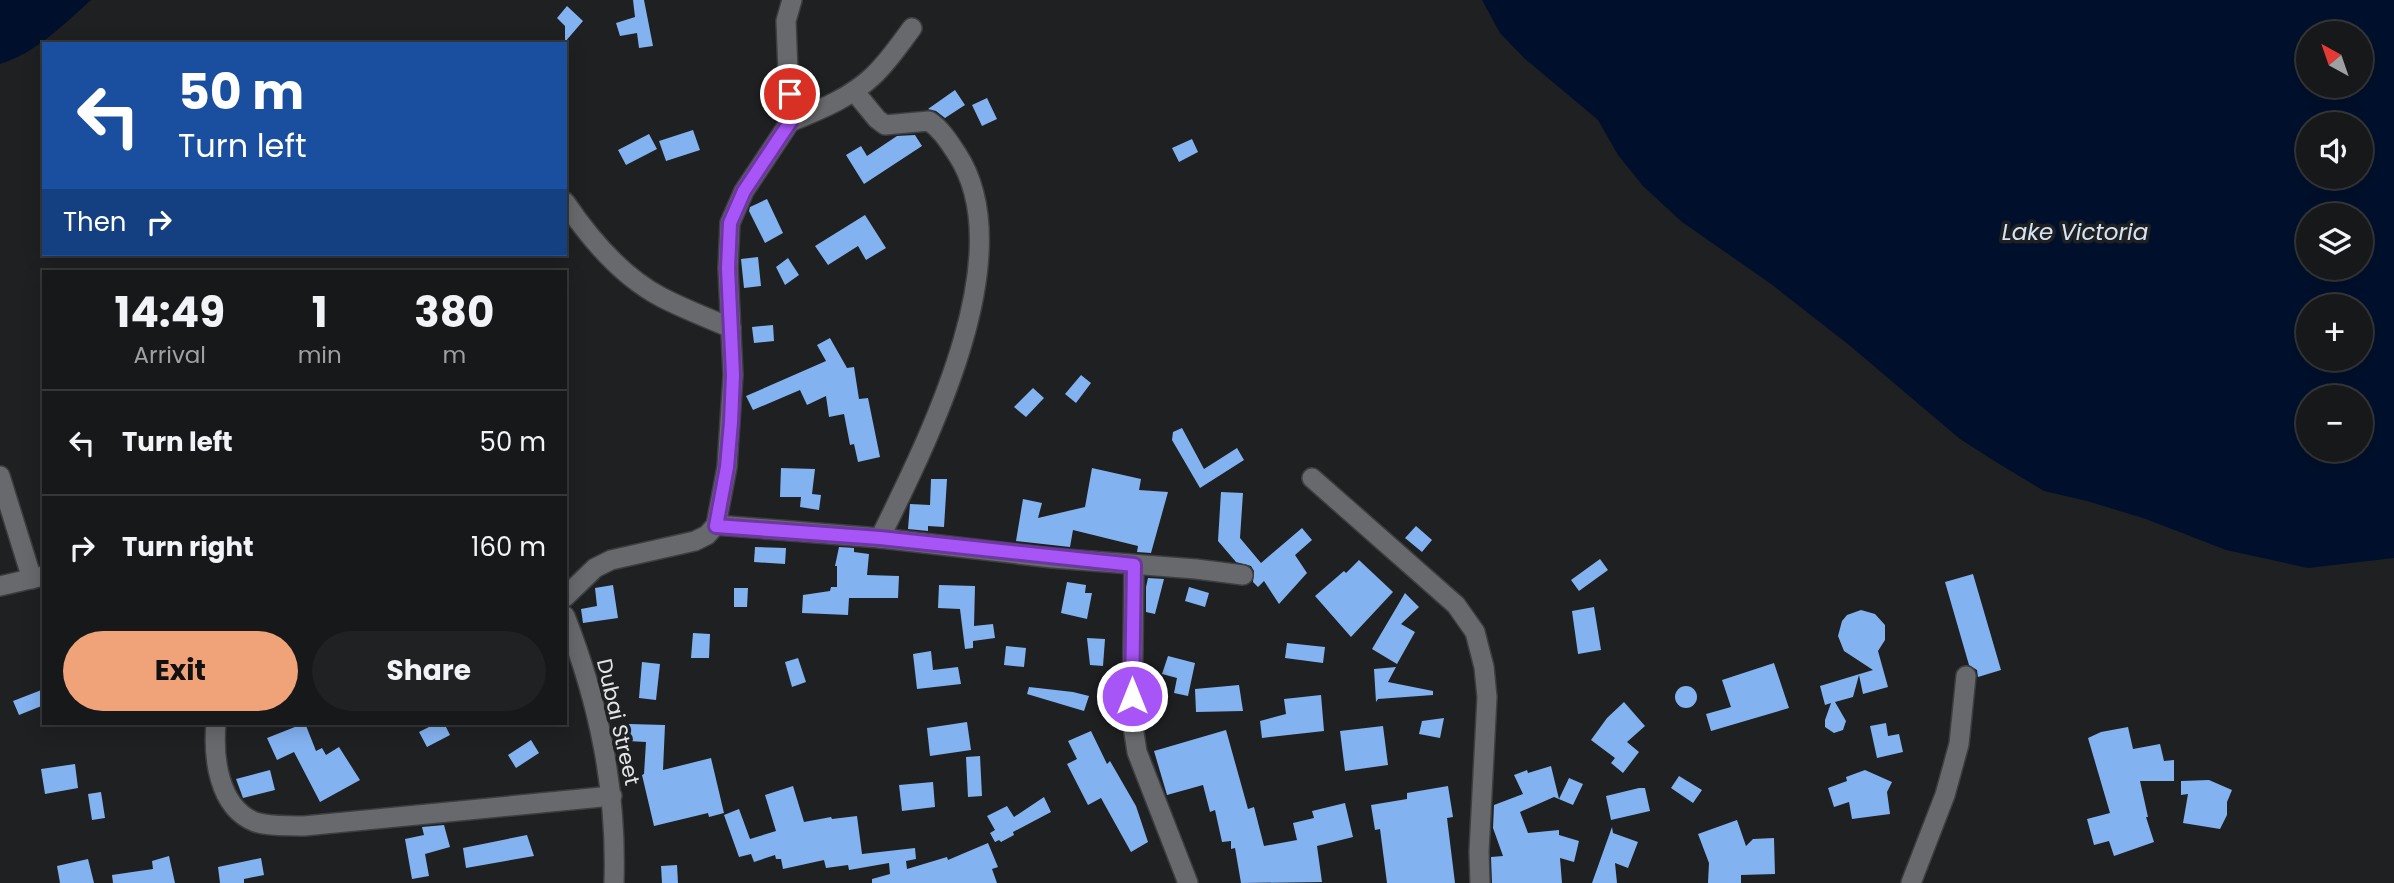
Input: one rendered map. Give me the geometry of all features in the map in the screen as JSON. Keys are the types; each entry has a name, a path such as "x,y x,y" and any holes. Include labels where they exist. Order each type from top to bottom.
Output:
{"street":[{"path":"790,122 786,21 792,0"},
{"path":"567,595 595,568 611,560 695,541 716,526 727,467 733,375 728,268 730,223 744,191 790,122 854,91 874,75 912,28"},
{"path":"854,91 885,125 929,121 937,126 964,165 973,184 978,210 976,286 967,329 926,442 880,538"},
{"path":"567,205 611,261 659,296 731,328"},
{"path":"0,476 38,577 0,586"},
{"path":"1312,478 1456,605 1475,632 1484,667 1487,697 1479,852 1480,883"},
{"path":"716,526 880,538 1243,575"},
{"path":"1134,565 1132,720 1137,752 1188,883"},
{"name":"Dubai Street","path":"567,622 592,695 608,765 612,796 614,883"},
{"path":"1911,883 1945,795 1959,744 1966,676"},
{"path":"216,725 214,746 219,775 234,805 242,815 257,823 304,825 612,796"}],"water":[{"path":"0,0 91,0 37,46 0,64"},
{"name":"Lake Victoria","path":"1482,0 2394,0 2394,558 2308,568 2226,550 2146,519 2044,491 1960,439 1849,345 1771,284 1682,222 1643,186 1618,155 1598,120 1524,58 1500,33"}],"building":[{"path":"633,0 644,0 653,46 639,48 637,33 620,36 616,23 635,17"},
{"path":"567,6 583,21 565,42 565,26 557,18"},
{"path":"955,90 965,105 945,118 928,109"},
{"path":"987,98 997,119 982,126 972,105"},
{"path":"693,130 700,150 666,161 659,141"},
{"path":"649,134 657,149 626,165 618,150"},
{"path":"915,135 922,146 864,184 846,155 861,146 867,156 897,136"},
{"path":"1192,139 1198,152 1179,162 1172,148"},
{"path":"767,199 783,233 765,243 749,211 750,207"},
{"path":"865,215 886,248 866,260 858,246 828,265 815,246"},
{"path":"758,257 761,286 744,288 741,259"},
{"path":"788,258 799,275 785,285 776,267"},
{"path":"773,325 774,341 754,343 752,327"},
{"path":"830,338 847,368 854,367 859,399 868,398 880,457 858,462 854,444 850,445 844,414 829,417 826,396 807,405 800,390 753,410 746,396 826,361 817,345"},
{"path":"1081,375 1091,383 1076,403 1065,394"},
{"path":"1033,388 1044,398 1026,417 1014,407"},
{"path":"1182,428 1204,469 1237,448 1244,460 1200,488 1172,440 1173,432"},
{"path":"781,468 815,469 812,494 821,495 819,510 800,507 801,497 780,497"},
{"path":"1092,468 1141,479 1139,490 1168,492 1151,553 1137,552 1138,546 1073,530 1070,547 1016,541 1023,499 1042,503 1038,518 1085,507"},
{"path":"931,479 947,479 944,527 928,526 928,531 908,529 910,504 930,505"},
{"path":"1221,492 1243,493 1240,538 1261,563 1302,528 1312,540 1295,555 1307,573 1279,604 1264,581 1258,587 1253,582 1254,571 1251,566 1236,562 1218,541"},
{"path":"1416,526 1432,540 1422,552 1405,538"},
{"path":"755,547 786,548 785,564 754,562"},
{"path":"839,547 854,548 854,552 869,554 867,575 899,576 898,598 849,598 848,615 802,613 803,595 830,591 831,587 837,587 835,566"},
{"path":"1600,559 1608,570 1579,591 1571,580"},
{"path":"1359,560 1393,592 1351,637 1315,596"},
{"path":"1973,574 2001,670 1978,677 1977,670 1969,665 1945,582"},
{"path":"1148,578 1164,579 1155,614 1146,612"},
{"path":"1067,582 1086,585 1085,593 1092,593 1087,619 1061,613"},
{"path":"613,585 618,618 583,623 581,609 597,606 595,588"},
{"path":"939,585 975,586 974,626 993,624 995,638 973,641 973,648 965,649 960,609 938,608"},
{"path":"1189,587 1209,593 1205,607 1185,601"},
{"path":"734,588 748,588 747,607 734,607"},
{"path":"1405,593 1419,607 1401,624 1415,632 1397,664 1372,649"},
{"path":"1594,607 1601,650 1578,654 1572,611"},
{"path":"1861,610 1875,614 1885,625 1885,640 1878,651 1888,687 1863,694 1859,675 1853,697 1835,702 1846,721 1843,730 1834,733 1825,727 1831,703 1825,705 1820,686 1873,670 1844,651 1838,636 1842,621 1847,615"},
{"path":"693,633 710,634 709,658 691,658"},
{"path":"1087,638 1105,639 1103,666 1090,665"},
{"path":"1287,643 1325,647 1323,663 1285,658"},
{"path":"1006,646 1026,648 1024,667 1004,665"},
{"path":"931,651 933,670 958,667 961,684 917,689 913,654"},
{"path":"1168,656 1195,663 1188,696 1174,693 1177,678 1162,674"},
{"path":"798,658 806,682 792,687 785,662"},
{"path":"642,662 660,664 656,700 639,698"},
{"path":"1774,663 1789,708 1711,731 1706,714 1731,707 1722,680"},
{"path":"1396,667 1388,682 1433,691 1433,695 1378,699 1376,702 1374,669"},
{"path":"1239,685 1243,711 1196,712 1195,689"},
{"path":"1686,686 1694,689 1697,697 1694,705 1686,708 1678,705 1675,697 1678,689"},
{"path":"1029,687 1089,696 1084,711 1027,694"},
{"path":"42,690 42,706 19,715 13,701"},
{"path":"1321,695 1324,731 1262,738 1260,721 1286,714 1284,699"},
{"path":"1624,702 1645,726 1627,742 1639,752 1623,773 1611,763 1615,758 1591,740 1607,718"},
{"path":"1444,718 1440,738 1419,734 1422,721"},
{"path":"967,722 971,750 930,756 927,728"},
{"path":"1886,723 1888,736 1899,734 1903,752 1877,758 1870,726"},
{"path":"629,724 665,725 663,770 711,758 724,813 709,817 708,813 654,826 642,775 646,742 628,741"},
{"path":"306,725 316,751 322,748 326,755 339,747 360,780 320,802 294,752 277,760 267,738"},
{"path":"433,725 445,725 450,735 427,747 419,732"},
{"path":"1383,726 1388,765 1345,771 1340,731"},
{"path":"2128,727 2133,749 2160,744 2164,761 2174,760 2174,781 2140,781 2146,817 2154,842 2114,856 2109,841 2094,845 2087,819 2110,813 2088,738 2101,732"},
{"path":"1226,730 1248,809 1254,807 1264,846 1297,840 1293,823 1314,818 1312,811 1345,803 1353,837 1317,846 1322,882 1241,883 1235,848 1231,849 1231,841 1222,842 1215,810 1210,812 1203,785 1167,795 1154,751"},
{"path":"1091,731 1107,764 1110,761 1136,806 1148,842 1131,852 1101,798 1088,805 1067,764 1077,759 1068,741"},
{"path":"531,740 539,753 516,768 508,755"},
{"path":"980,756 982,796 968,797 966,757"},
{"path":"75,764 78,788 45,794 41,769"},
{"path":"1551,766 1559,799 1569,778 1583,784 1573,805 1554,797 1520,812 1528,833 1559,830 1559,835 1579,841 1574,862 1560,858 1562,883 1492,883 1491,857 1503,856 1493,828 1494,805 1523,794 1514,775"},
{"path":"270,770 275,790 243,798 236,779"},
{"path":"1865,770 1892,782 1887,792 1890,814 1852,819 1849,802 1834,807 1828,788"},
{"path":"1679,776 1702,790 1693,803 1671,788"},
{"path":"2209,780 2232,790 2227,802 2227,815 2220,829 2183,823 2188,794 2181,795 2181,781"},
{"path":"933,782 935,807 902,811 899,785"},
{"path":"793,786 804,822 857,816 862,854 915,848 916,859 906,861 907,869 947,857 948,860 988,843 998,867 992,869 997,883 872,883 872,879 890,874 889,863 849,870 848,865 826,868 824,860 783,869 781,859 776,859 775,855 754,862 751,854 739,857 724,815 739,809 750,839 776,831 765,795"},
{"path":"1448,786 1453,817 1447,818 1455,883 1387,883 1380,829 1375,830 1371,805 1407,799 1407,793"},
{"path":"1645,788 1650,811 1611,820 1606,796"},
{"path":"101,792 105,818 92,820 88,794"},
{"path":"1044,797 1051,812 1013,832 1014,835 1001,842 995,842 990,833 995,830 987,816 1007,806 1014,817"},
{"path":"1737,820 1746,846 1753,839 1774,838 1775,874 1741,875 1741,883 1708,883 1709,863 1698,834"},
{"path":"444,825 450,847 425,854 429,876 412,879 405,839 424,835 422,827"},
{"path":"1612,827 1613,833 1638,842 1628,868 1615,863 1617,883 1592,883"},
{"path":"527,835 534,856 466,868 463,848"},
{"path":"169,856 175,883 113,883 112,875 153,869 152,861"},
{"path":"261,858 264,875 244,879 244,883 220,883 218,867"},
{"path":"88,859 94,883 60,883 57,866"},
{"path":"677,865 678,883 662,883 661,866"}],"route":[{"path":"790,94 790,122 744,191 730,223 728,268 733,375 731,422 727,467 716,526 880,538 1134,565 1132,696"}]}
